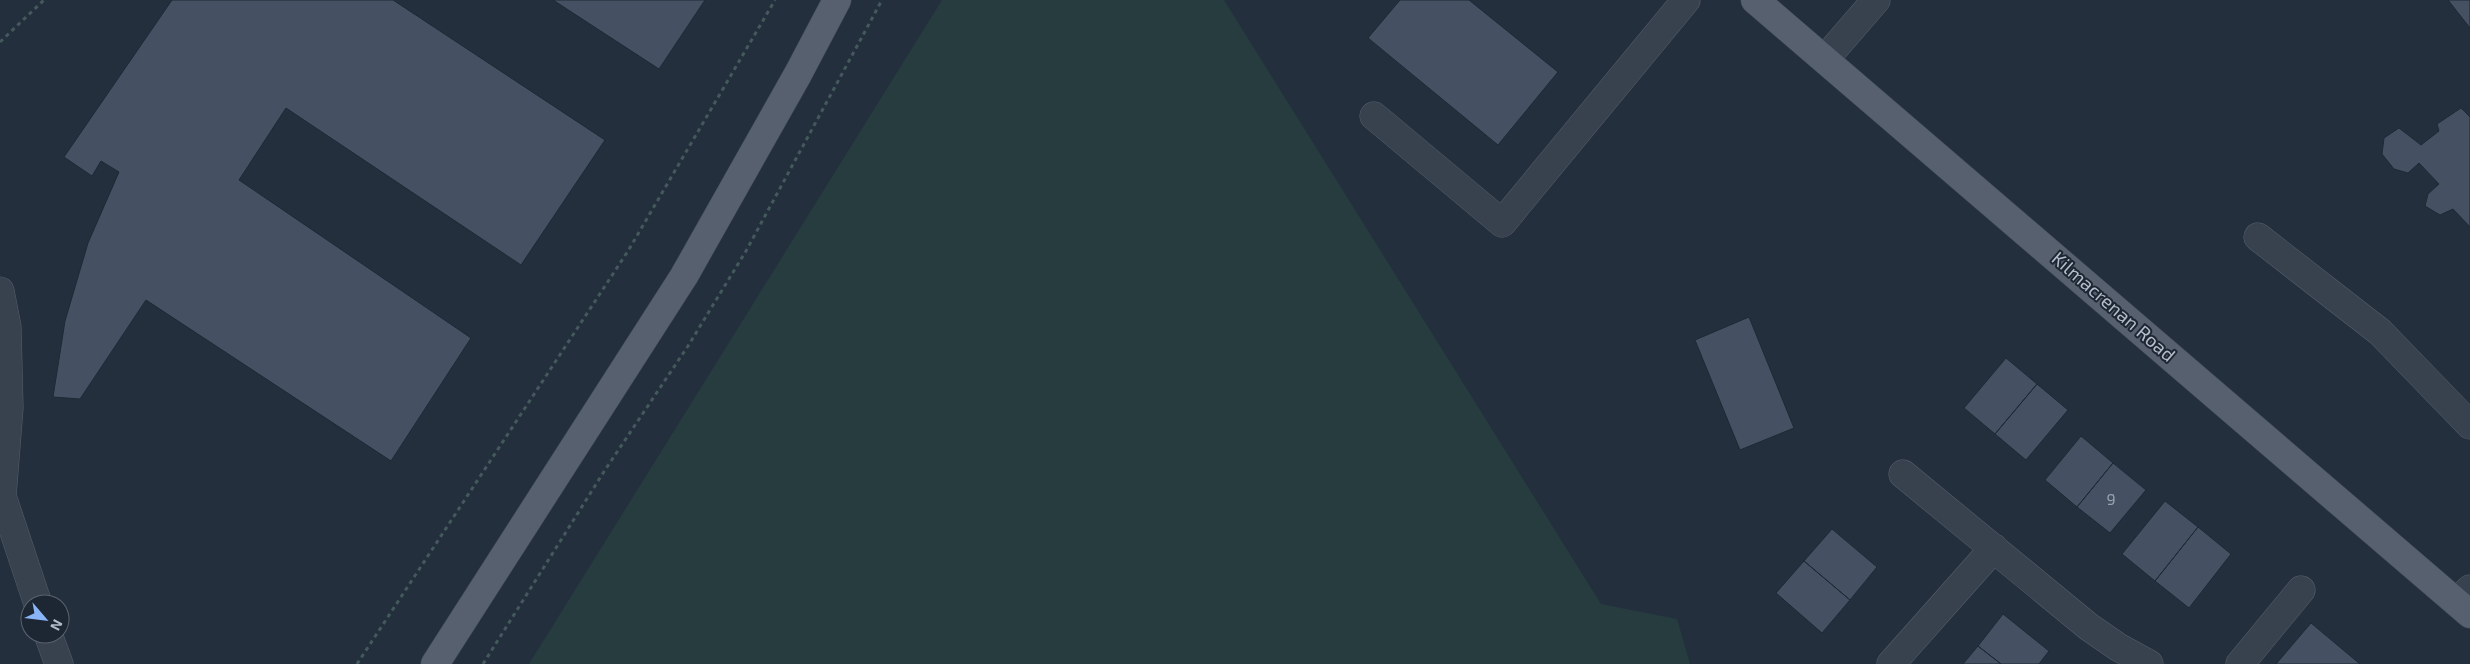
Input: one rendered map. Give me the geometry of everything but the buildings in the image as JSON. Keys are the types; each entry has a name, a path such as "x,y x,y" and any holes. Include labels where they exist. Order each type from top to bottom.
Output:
{"main road":[{"path":"435,664 684,276 798,74 837,0"},
{"name":"Kilmacrenan Road","path":"1755,0 2466,602"}],"street":[{"path":"1374,116 1502,223 1686,0"},
{"path":"1825,59 1876,0"},
{"path":"2258,237 2380,332 2470,425"},
{"path":"0,291 7,327 9,408 2,496 35,594"},
{"path":"1903,474 2089,627 2118,647 2149,664"},
{"path":"1891,664 1994,548"},
{"path":"2240,664 2301,590"},
{"path":"51,644 58,664"}],"path":[{"path":"0,42 44,0"},
{"path":"357,664 628,250 774,0"}],"green space":[{"path":"942,0 1224,0 1601,604 1677,619 1690,664 529,664"}]}
